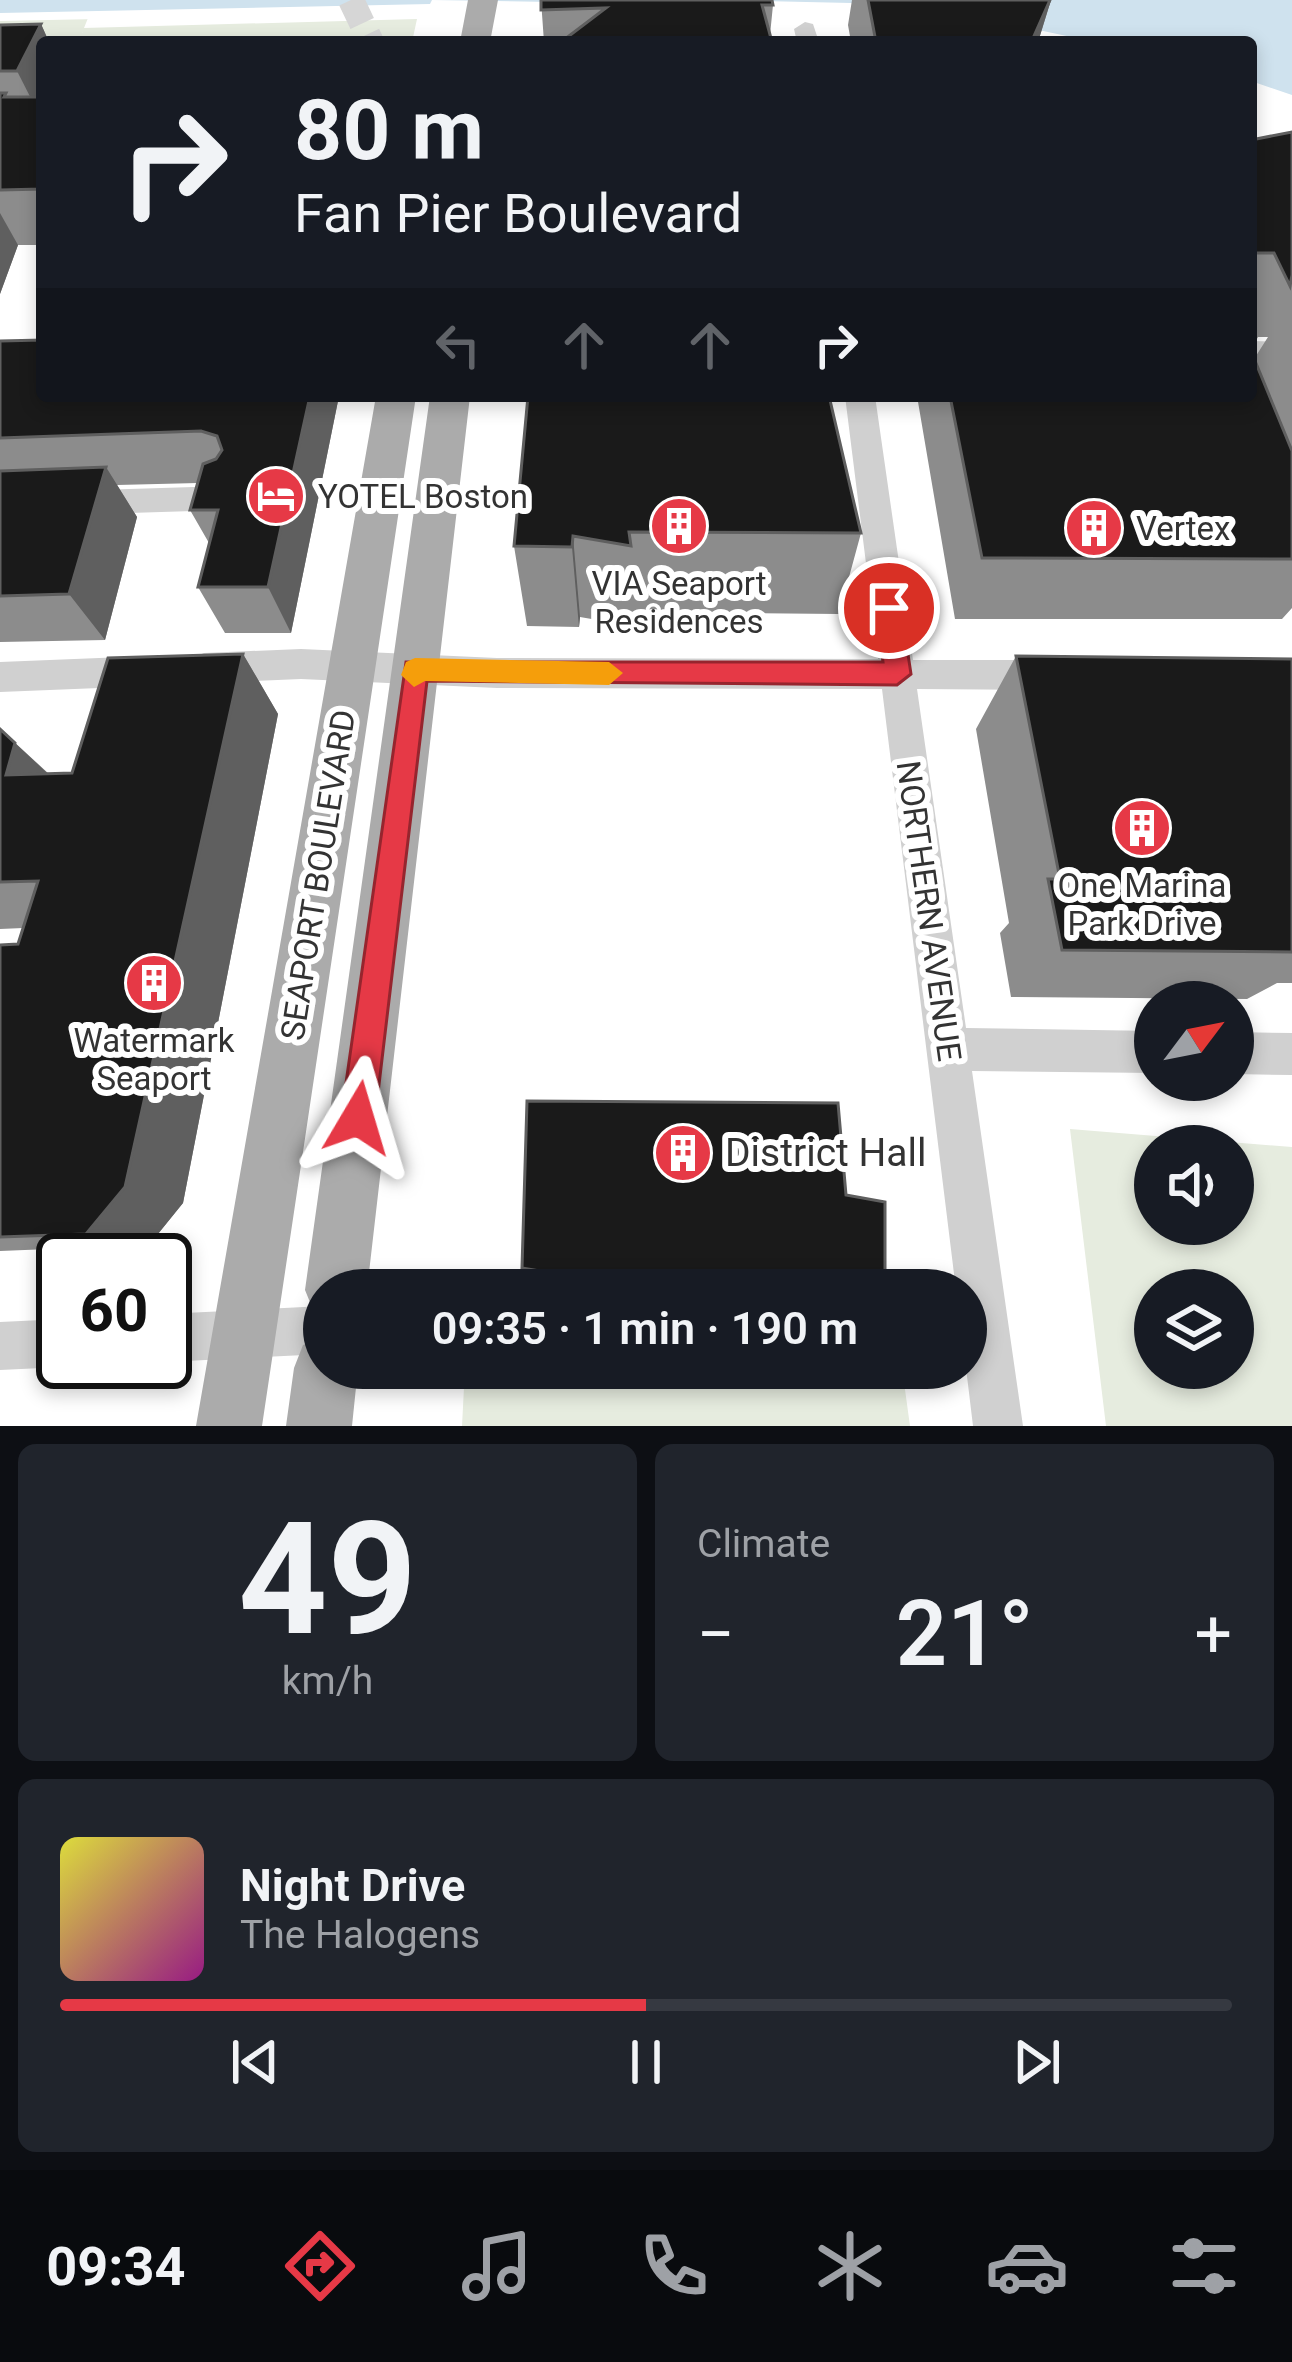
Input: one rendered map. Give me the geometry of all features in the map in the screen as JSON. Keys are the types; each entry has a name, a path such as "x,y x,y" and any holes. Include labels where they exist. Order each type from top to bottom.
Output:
{"main road":[{"path":"476,36 483,0"},
{"name":"SEAPORT BOULEVARD","path":"229,1426 395,402"},
{"name":"SEAPORT BOULEVARD","path":"339,1269 449,402"},
{"path":"319,1426 323,1389"}],"street":[{"path":"1257,351 1292,352"},
{"name":"NORTHERN AVENUE","path":"861,402 998,1426"},
{"path":"0,505 226,498"},
{"path":"0,677 352,665 415,670 1084,675"},
{"path":"947,1048 1134,1052"},
{"path":"1254,1053 1292,1054"},
{"path":"192,1337 303,1331"},
{"path":"0,1346 36,1344"}],"shaded area":[{"path":"90,13 84,28 417,19 413,36 36,36 36,48 0,81 0,15"},
{"path":"1070,1129 1134,1134 1134,1245 1254,1245 1254,1144 1292,1147 1292,1426 1106,1426"},
{"path":"464,1389 905,1389 910,1426 462,1426"}],"water":[{"path":"0,0 549,0 549,4 0,15"},
{"path":"711,0 1292,0 1292,95 1257,83 1257,36 1067,36 973,16 851,3"}],"pier":[{"path":"432,0 552,2 549,10 0,21 0,13 430,4"}],"building":[{"path":"541,0 772,0 773,5 762,5 770,36 569,36 606,8 541,10"},
{"path":"868,0 1050,0 1034,36 875,36"},
{"path":"41,24 17,71 0,71 0,25"},
{"path":"0,93 36,97 36,189 0,190"},
{"path":"1292,132 1290,286 1274,253 1257,253 1257,139"},
{"path":"36,340 36,402 309,402 268,587 198,587 218,510 190,510 203,464 216,459 222,450 217,436 201,431 0,438 0,341"},
{"name":"Vertex","path":"1257,366 1292,451 1292,559 982,558 951,402 1257,402"},
{"path":"527,402 830,402 861,533 629,532 631,546 573,536 572,547 514,546"},
{"path":"106,467 69,594 0,596 0,471"},
{"name":"Watermark Seaport","path":"243,654 125,1187 87,1233 0,1237 0,945 18,944 38,881 0,882 0,729 15,743 6,775 72,773 108,658"},
{"name":"One Marina Park Drive","path":"1016,656 1292,659 1292,952 1062,950 1048,879 1060,879"},
{"name":"District Hall","path":"527,1101 838,1103 846,1195 885,1202 885,1269 522,1268"}],"tunnel":[{"path":"351,0 368,36"}],"slow traffic":[{"path":"414,675 415,670 609,673"}],"place":[{"name":"YOTEL Boston","path":"276,496"},
{"name":"VIA Seaport Residences","path":"679,526"},
{"name":"Vertex","path":"1094,528"},
{"name":"One Marina Park Drive","path":"1142,828"},
{"name":"Watermark Seaport","path":"154,983"},
{"name":"District Hall","path":"683,1153"}],"route":[{"path":"358,1118 415,670 897,674 889,608"}]}
